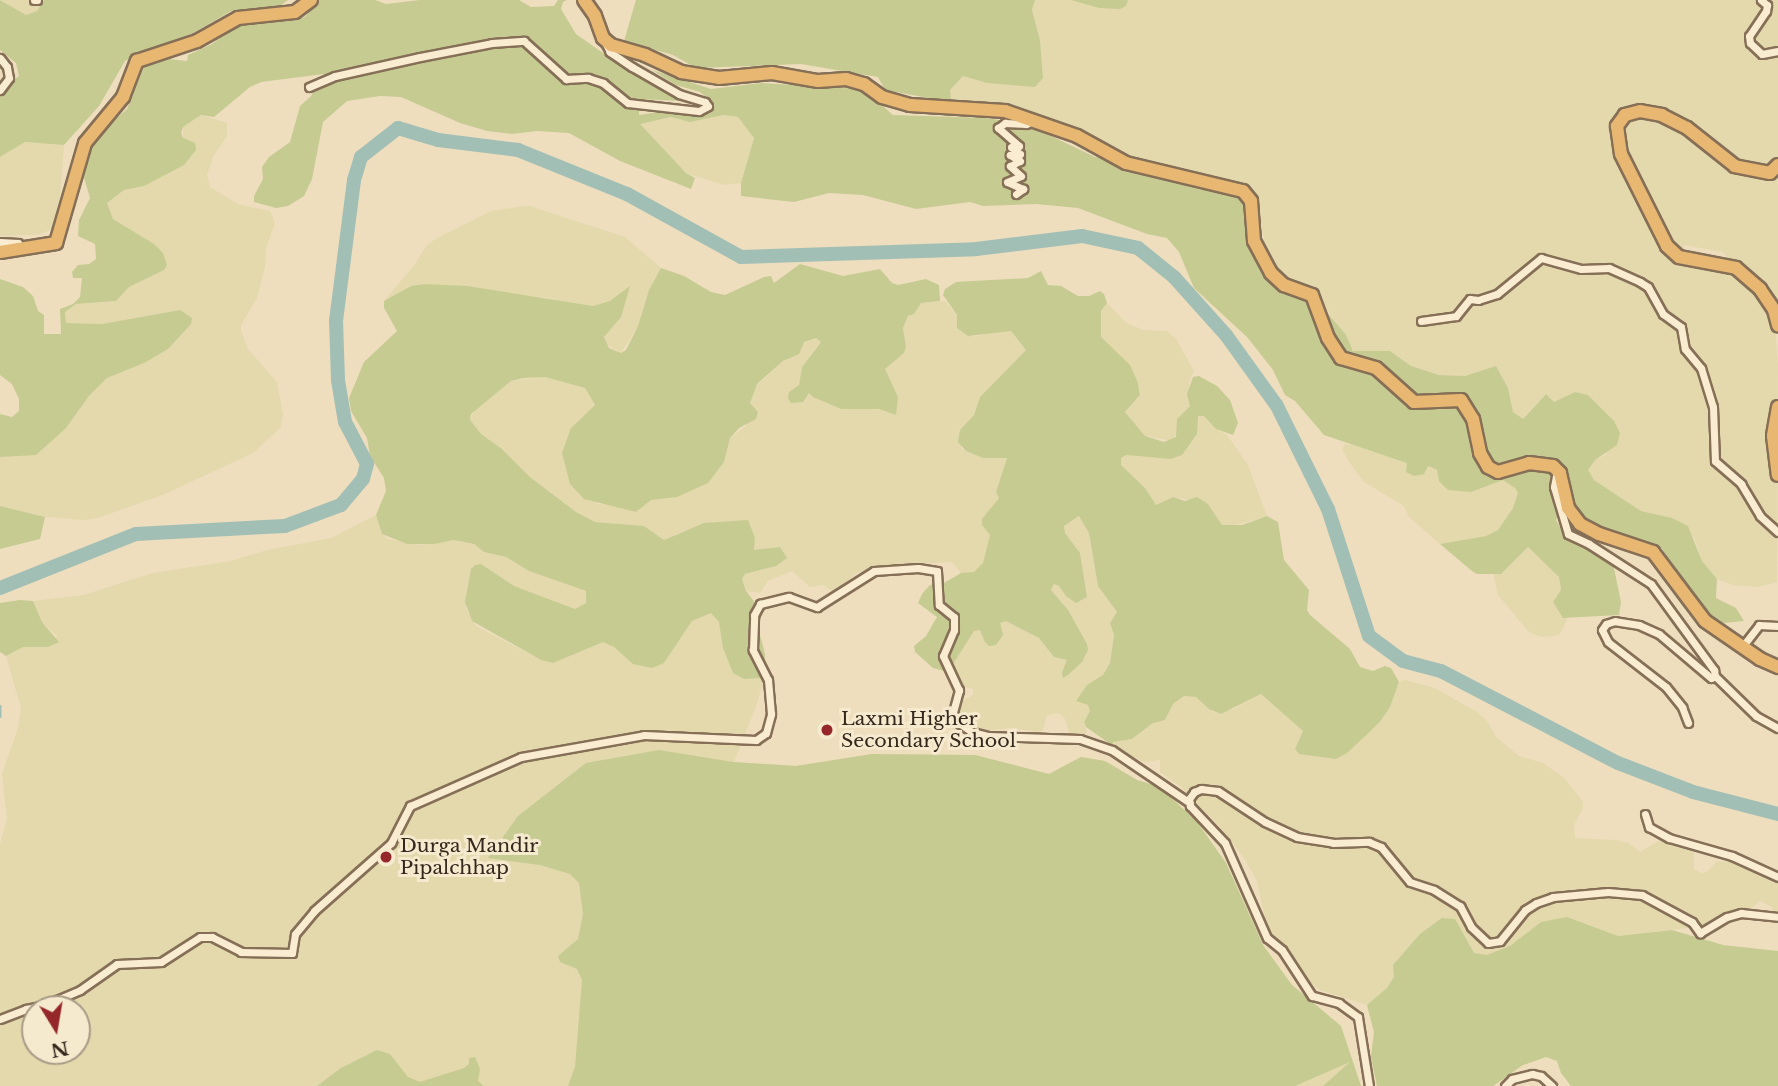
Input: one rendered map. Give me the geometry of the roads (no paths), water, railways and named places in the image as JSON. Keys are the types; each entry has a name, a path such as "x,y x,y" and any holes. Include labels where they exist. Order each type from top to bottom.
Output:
{"highway":[{"path":"0,252 55,243 85,144 123,97 137,61 197,41 238,19 295,12 310,0"},
{"path":"584,0 595,16 603,38 611,45 645,55 681,72 719,79 772,73 818,81 846,79 864,83 882,97 910,105 1005,111 1077,136 1106,154 1136,166 1243,191 1251,201 1254,241 1271,273 1284,285 1312,295 1328,338 1341,358 1376,368 1414,402 1461,400 1474,419 1480,453 1488,467 1498,472 1528,463 1553,466 1557,470 1569,508 1580,524 1599,534 1653,552 1698,615 1720,635 1778,667"},
{"path":"1778,164 1770,173 1735,166 1686,128 1662,115 1640,111 1625,115 1617,126 1621,153 1667,246 1679,257 1736,268 1760,289 1774,310 1778,325"},
{"path":"1778,407 1773,436 1778,475"}],"street":[{"path":"1761,0 1767,5 1766,11 1749,36 1750,43 1762,54 1778,51"},
{"path":"309,87 335,76 420,57 492,43 524,41 566,79 588,78 603,83 628,103 699,111 708,106 705,102 679,94 632,67 610,52 603,38"},
{"path":"0,58 7,67 9,78 0,90"},
{"path":"1016,194 1023,189 1007,182 1021,176 1010,166 1020,162 1010,155 1020,154 1011,147 1019,146 998,128 1006,123 1021,124 1033,121"},
{"path":"0,242 18,243 23,250"},
{"path":"1421,321 1456,316 1470,299 1478,300 1497,294 1541,258 1581,269 1609,268 1640,282 1648,287 1663,314 1681,327 1685,349 1701,368 1713,407 1714,461 1741,484 1760,516 1778,532"},
{"path":"1557,470 1554,487 1568,534 1589,544 1651,584 1715,676 1756,716 1778,728"},
{"path":"0,1019 45,1005 80,990 117,964 161,962 200,937 212,937 241,952 292,953 295,934 314,911 391,843 410,806 521,757 645,735 756,740 766,733 771,714 768,680 753,650 754,615 760,604 789,597 817,607 874,571 937,571 939,605 954,617 954,630 943,656 959,690 953,713 959,723 972,732 988,736 1080,739 1112,750 1190,803 1195,813 1225,843 1260,926 1267,938 1282,950 1306,989 1312,996 1339,1003 1358,1017 1369,1086"},
{"path":"1688,723 1682,707 1666,687 1608,642 1602,630 1605,624 1615,621 1649,629 1659,634 1711,678 1715,676"},
{"path":"1741,647 1759,625 1778,626"},
{"path":"1190,803 1194,792 1201,789 1218,791 1265,822 1297,837 1334,844 1369,842 1381,847 1410,883 1427,887 1460,906 1471,927 1488,943 1500,941 1525,910 1536,903 1553,897 1608,892 1642,895 1692,922 1700,933 1727,917 1741,913 1778,917"},
{"path":"1645,814 1649,827 1669,838 1732,856 1778,877"},
{"path":"1505,1086 1512,1079 1532,1074 1541,1076 1552,1086"}],"waterway":[{"path":"0,588 136,534 285,526 341,505 363,479 367,464 345,422 338,380 336,321 354,180 361,157 398,128 438,140 518,150 627,194 741,257 976,249 1082,236 1138,248 1174,277 1226,335 1277,406 1328,509 1369,636 1403,661 1441,671 1618,763 1693,792 1778,814"},
{"path":"0,706 0,716"}],"place":[{"name":"Laxmi Higher Secondary School","path":"827,730"},
{"name":"Durga Mandir Pipalchhap","path":"386,857"}]}
